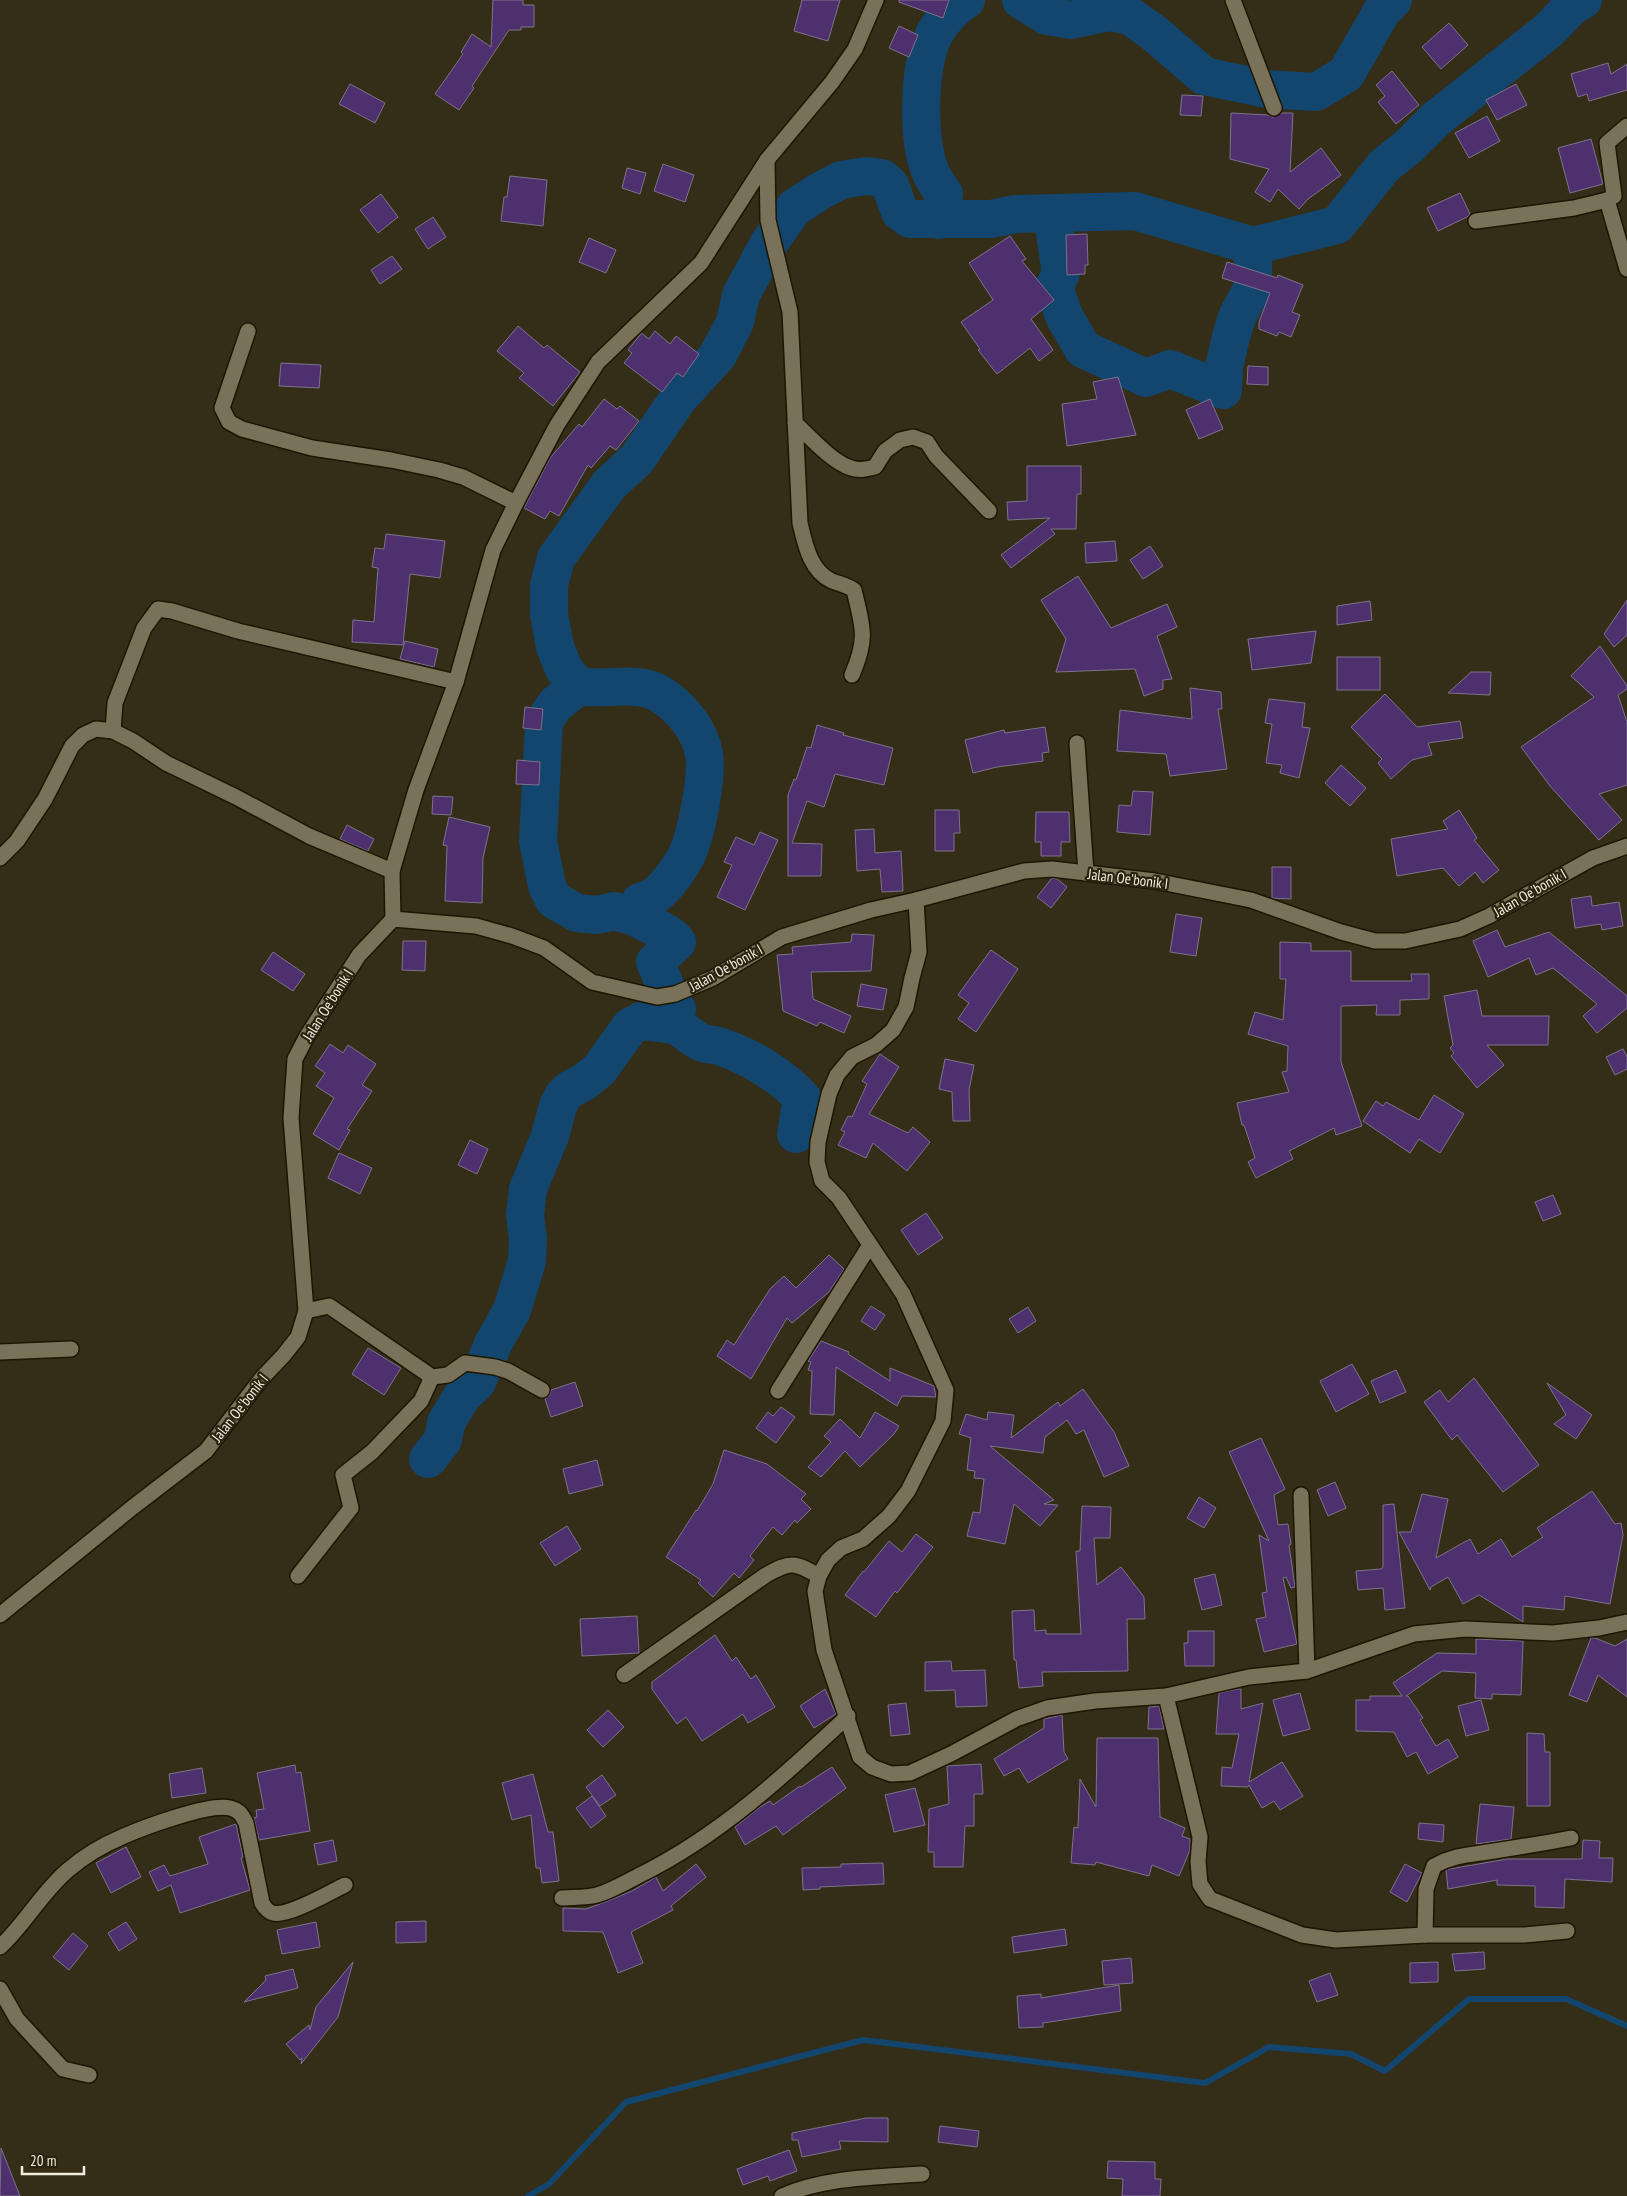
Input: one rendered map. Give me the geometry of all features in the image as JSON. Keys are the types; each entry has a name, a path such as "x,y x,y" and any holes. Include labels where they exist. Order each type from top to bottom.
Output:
{"street":[{"path":"393,919 392,871 416,790 456,682 493,550 516,502 557,425 598,362 701,263 767,160 832,82 855,50 876,0"},
{"path":"1233,0 1274,108"},
{"path":"1476,221 1574,208 1607,200 1614,196 1607,143 1627,126"},
{"path":"767,160 768,220 790,312 798,508 805,543 814,565 821,573 854,590 863,632 861,653 852,675"},
{"path":"1607,200 1627,269"},
{"path":"248,331 222,408 229,422 242,429 312,448 391,460 439,470 463,477 516,502"},
{"path":"795,423 834,458 850,468 861,470 874,467 885,451 900,440 913,437 927,442 936,456 988,511"},
{"path":"113,731 115,703 144,628 158,609 172,611 238,631 456,682"},
{"path":"0,858 17,841 45,799 72,746 83,735 96,728 113,731 133,741 166,763 236,797 309,836 392,871"},
{"path":"1077,742 1086,873"},
{"name":"Jalan Oe'bonik I","path":"0,1616 133,1506 206,1452 262,1378 298,1337 306,1312 291,1118 295,1059 307,1036 359,955 393,919 476,926 512,936 544,948 592,982 657,997 676,994 713,978 782,937 871,910 1024,871 1052,869 1155,881 1251,900 1341,932 1375,941 1405,941 1460,929 1489,916 1593,858 1627,846"},
{"path":"916,900 919,952 906,1007 893,1030 876,1045 852,1057 837,1075 829,1094 818,1142 817,1162 822,1181 839,1198 903,1294 946,1390 943,1421 908,1491 889,1516 863,1539 841,1548 828,1560 819,1576 815,1591 824,1650 848,1716 860,1757 872,1767 892,1774 910,1774 1016,1719 1047,1708 1095,1701 1166,1696 1249,1677 1307,1672 1424,1632 1465,1629 1553,1633 1599,1628 1627,1622"},
{"path":"778,1391 870,1245"},
{"path":"306,1312 329,1306 432,1377 448,1376 465,1363 495,1367 508,1371 542,1390"},
{"path":"0,1352 71,1349"},
{"path":"298,1576 351,1508 343,1475 372,1452 421,1401 432,1377"},
{"path":"1301,1496 1307,1672"},
{"path":"624,1675 766,1575 785,1565 802,1567 819,1576"},
{"path":"1166,1696 1200,1837 1198,1862 1200,1884 1210,1899 1302,1936 1336,1940 1425,1934 1524,1935 1567,1931"},
{"path":"562,1898 595,1896 657,1867 705,1836 778,1782 848,1716"},
{"path":"0,1947 68,1870 90,1855 123,1836 207,1809 222,1807 231,1808 239,1812 246,1823 262,1904 274,1914 288,1911 345,1884"},
{"path":"1425,1934 1426,1888 1434,1866 1449,1858 1471,1853 1491,1852 1571,1838"},
{"path":"0,1989 17,2019 63,2069 89,2075"},
{"path":"782,2196 796,2190 841,2181 922,2174"}],"building":[{"path":"493,0 523,0 523,5 534,5 534,27 521,27 521,30 509,30 472,86 474,88 459,110 435,94 463,54 461,52 472,34 491,47"},
{"path":"802,0 840,0 828,41 794,31"},
{"path":"899,0 949,0 943,18 899,2"},
{"path":"1449,23 1468,45 1441,69 1422,47"},
{"path":"899,26 918,35 909,57 889,48"},
{"path":"1608,63 1611,74 1627,64 1627,90 1589,101 1587,94 1578,97 1571,74"},
{"path":"1392,71 1419,105 1396,124 1378,102 1385,96 1376,85"},
{"path":"350,84 385,103 375,123 339,104"},
{"path":"1516,84 1527,105 1497,120 1486,100"},
{"path":"1182,95 1203,96 1201,116 1180,115"},
{"path":"1231,113 1268,115 1273,117 1282,113 1293,113 1290,172 1321,148 1341,175 1308,199 1299,209 1278,189 1270,202 1255,192 1269,169 1230,159"},
{"path":"1487,116 1500,141 1469,158 1455,133"},
{"path":"1591,139 1603,184 1570,193 1558,148"},
{"path":"663,164 694,175 685,202 654,191"},
{"path":"627,168 646,173 640,194 622,188"},
{"path":"510,176 547,180 543,226 501,221 504,197 507,197"},
{"path":"1460,193 1470,214 1438,231 1427,208"},
{"path":"381,194 398,217 378,233 360,210"},
{"path":"433,217 446,237 428,249 415,229"},
{"path":"1087,234 1088,265 1085,265 1085,274 1067,275 1066,235"},
{"path":"1010,236 1026,259 1022,261 1054,300 1031,319 1053,350 1039,361 1030,348 997,374 978,350 980,349 961,322 993,300 969,263"},
{"path":"589,238 616,250 606,273 579,262"},
{"path":"392,256 402,269 380,284 371,270"},
{"path":"1227,262 1277,278 1278,275 1303,285 1292,312 1300,315 1291,337 1279,332 1277,336 1259,329 1259,322 1270,293 1222,278"},
{"path":"518,326 544,348 547,345 580,372 553,406 519,378 524,373 497,351"},
{"path":"655,331 670,344 676,336 699,354 683,377 677,373 662,392 624,363 632,353 628,350 641,333 649,339"},
{"path":"281,363 321,365 319,388 279,386"},
{"path":"1248,366 1268,367 1268,385 1247,384"},
{"path":"1118,377 1136,435 1067,446 1062,404 1097,399 1093,382"},
{"path":"604,399 617,409 620,406 639,421 616,450 610,446 591,468 588,465 559,516 550,511 545,519 524,508 550,458 579,424 582,427"},
{"path":"1210,399 1223,429 1199,439 1186,410"},
{"path":"1027,466 1081,466 1081,494 1077,494 1076,529 1051,529 1055,534 1011,568 1001,555 1050,518 1008,520 1007,502 1027,501"},
{"path":"386,534 445,541 440,578 410,574 403,645 352,642 353,620 374,622 378,568 372,567 375,548 384,549"},
{"path":"1115,541 1117,561 1086,563 1085,543"},
{"path":"1150,546 1163,566 1143,579 1130,560"},
{"path":"1078,576 1111,628 1167,604 1177,627 1157,636 1172,679 1163,680 1163,689 1144,696 1135,669 1056,672 1066,639 1041,600"},
{"path":"1627,600 1627,635 1614,647 1604,634"},
{"path":"1370,601 1372,620 1337,625 1337,606"},
{"path":"1316,631 1311,663 1252,670 1248,639"},
{"path":"405,641 438,649 434,667 400,659"},
{"path":"1600,646 1627,686 1627,689 1618,695 1627,722 1627,785 1599,794 1622,820 1599,840 1550,786 1521,747 1594,697 1571,676"},
{"path":"1337,657 1380,657 1380,690 1337,690"},
{"path":"1471,672 1491,672 1490,695 1448,693"},
{"path":"1190,688 1221,692 1222,709 1218,709 1227,769 1170,776 1166,754 1117,751 1120,710 1192,719"},
{"path":"1385,694 1417,727 1460,721 1463,738 1428,743 1432,755 1412,760 1391,779 1378,763 1382,759 1351,727"},
{"path":"1269,699 1305,703 1302,727 1310,728 1299,778 1280,773 1282,765 1266,763 1272,724 1265,723"},
{"path":"525,707 543,709 541,730 523,728"},
{"path":"817,725 844,733 843,735 893,748 884,785 835,774 824,807 807,801 792,843 822,844 821,876 788,876 788,795 794,779 796,780 807,747 811,748"},
{"path":"1045,727 1049,752 1042,753 1043,761 997,767 973,773 965,740 1004,730 1005,733"},
{"path":"517,760 540,762 539,785 516,784"},
{"path":"1341,765 1366,788 1350,806 1325,783"},
{"path":"1133,791 1153,792 1150,835 1117,832 1119,805 1131,806"},
{"path":"433,796 453,797 451,815 432,814"},
{"path":"935,810 959,810 960,833 954,833 954,851 935,851"},
{"path":"1459,810 1477,838 1474,840 1499,870 1483,883 1475,872 1459,886 1443,868 1397,876 1391,839 1448,829 1443,821"},
{"path":"1036,812 1069,812 1070,842 1061,842 1061,856 1041,856 1041,842 1035,842"},
{"path":"449,817 490,827 483,858 482,903 445,901 447,846 443,845"},
{"path":"347,825 374,839 368,851 340,839"},
{"path":"874,829 875,853 901,851 903,891 882,892 880,869 857,871 855,830"},
{"path":"760,832 778,840 745,910 717,897 732,865 724,862 736,837 754,845"},
{"path":"1272,867 1291,867 1291,899 1272,898"},
{"path":"1052,878 1057,879 1067,887 1051,908 1037,897"},
{"path":"1591,896 1592,906 1619,902 1623,926 1602,930 1601,924 1575,928 1571,899"},
{"path":"1176,914 1202,918 1196,956 1170,952"},
{"path":"1497,930 1505,947 1549,932 1627,996 1627,1008 1597,1033 1583,1016 1597,1004 1553,968 1536,975 1529,958 1488,977 1473,941"},
{"path":"852,934 874,935 871,971 811,972 813,999 851,1016 844,1033 820,1022 817,1026 783,1011 777,955 793,954 792,947 851,942"},
{"path":"403,941 426,941 425,971 402,970"},
{"path":"1280,942 1311,943 1311,951 1351,951 1351,981 1412,981 1411,974 1429,974 1429,999 1400,1000 1400,1015 1376,1015 1377,1005 1341,1006 1341,1062 1362,1126 1336,1135 1334,1128 1289,1151 1293,1159 1256,1178 1248,1162 1255,1158 1244,1125 1242,1125 1237,1103 1289,1092 1282,1072 1287,1071 1288,1046 1248,1034 1255,1012 1283,1020 1286,979 1280,979"},
{"path":"991,950 1018,969 976,1032 958,1019 969,1003 958,995"},
{"path":"273,952 305,974 293,991 261,970"},
{"path":"861,984 887,989 883,1010 857,1006"},
{"path":"1477,990 1482,1016 1549,1016 1548,1045 1487,1045 1504,1065 1477,1088 1451,1056 1454,1053 1450,1048 1453,1045 1444,996"},
{"path":"330,1044 343,1053 348,1045 376,1064 362,1085 372,1091 347,1129 350,1130 339,1150 313,1134 334,1098 316,1086 325,1073 315,1066"},
{"path":"1623,1049 1627,1057 1627,1069 1615,1075 1606,1057"},
{"path":"880,1054 899,1067 869,1114 908,1133 913,1127 930,1142 907,1171 873,1143 866,1158 838,1145 845,1132 841,1130 848,1116 852,1117 867,1084 862,1081"},
{"path":"945,1059 974,1065 969,1090 970,1121 953,1121 952,1092 939,1089"},
{"path":"1434,1095 1464,1114 1440,1153 1419,1139 1410,1153 1363,1121 1376,1101 1383,1106 1386,1102 1419,1120"},
{"path":"470,1140 488,1149 477,1174 458,1165"},
{"path":"339,1153 372,1168 360,1194 328,1178"},
{"path":"1553,1195 1561,1214 1543,1221 1535,1202"},
{"path":"926,1213 943,1238 918,1255 901,1230"},
{"path":"829,1255 844,1269 829,1292 792,1323 787,1318 751,1379 717,1356 727,1340 734,1345 770,1289 784,1276 796,1288"},
{"path":"871,1306 885,1315 875,1330 861,1321"},
{"path":"1028,1307 1036,1321 1018,1333 1009,1319"},
{"path":"821,1341 849,1352 848,1354 890,1381 890,1368 934,1386 936,1397 902,1396 897,1406 836,1367 834,1415 810,1414 812,1371 808,1370 811,1362 808,1361"},
{"path":"368,1348 401,1368 384,1395 352,1374"},
{"path":"1352,1364 1369,1394 1336,1412 1320,1381"},
{"path":"1396,1370 1406,1392 1380,1403 1371,1381"},
{"path":"1474,1378 1539,1465 1503,1492 1457,1435 1452,1440 1424,1402 1440,1390 1448,1402"},
{"path":"575,1382 583,1406 551,1417 545,1399 550,1395 551,1390"},
{"path":"1547,1383 1592,1415 1576,1439 1554,1424 1566,1415"},
{"path":"1083,1389 1114,1432 1129,1466 1104,1477 1084,1430 1076,1434 1067,1420 1045,1437 1043,1453 990,1446 1054,1500 1044,1504 1058,1505 1040,1526 1014,1504 1005,1544 967,1536 973,1512 980,1513 984,1479 974,1478 975,1471 967,1470 971,1438 959,1434 966,1414 987,1420 988,1412 1014,1415 1011,1438 1058,1402 1060,1406"},
{"path":"781,1407 795,1417 776,1443 756,1428 768,1412 773,1416"},
{"path":"875,1412 899,1426 894,1434 860,1467 845,1451 821,1477 808,1467 831,1442 824,1436 840,1419 860,1438"},
{"path":"1261,1438 1285,1489 1274,1495 1278,1525 1288,1524 1295,1587 1291,1588 1286,1577 1283,1578 1297,1644 1264,1652 1256,1619 1266,1617 1262,1593 1267,1592 1259,1535 1269,1541 1229,1452"},
{"path":"724,1450 767,1464 806,1494 801,1499 811,1509 797,1523 795,1520 782,1535 773,1527 750,1556 754,1560 739,1578 734,1573 713,1597 698,1583 701,1580 666,1557 713,1484"},
{"path":"597,1460 603,1485 569,1494 563,1469"},
{"path":"1335,1482 1346,1508 1328,1516 1317,1490"},
{"path":"1592,1491 1615,1524 1621,1523 1623,1535 1610,1604 1565,1596 1564,1610 1523,1606 1523,1622 1479,1595 1463,1604 1448,1577 1431,1587 1430,1590 1399,1532 1411,1532 1422,1494 1448,1499 1436,1558 1470,1539 1478,1554 1501,1539 1512,1557 1543,1537 1537,1528"},
{"path":"1199,1497 1216,1508 1204,1528 1187,1518"},
{"path":"1394,1504 1405,1608 1385,1610 1383,1588 1358,1590 1356,1571 1381,1569 1383,1567 1383,1505"},
{"path":"1082,1506 1111,1507 1110,1538 1094,1538 1097,1585 1121,1567 1144,1597 1145,1619 1127,1619 1128,1671 1042,1672 1043,1686 1019,1688 1016,1660 1014,1660 1012,1611 1034,1610 1035,1631 1046,1630 1046,1634 1081,1634 1076,1551 1080,1551"},
{"path":"567,1526 581,1549 555,1566 540,1543"},
{"path":"916,1534 933,1547 897,1593 895,1591 876,1617 845,1595 889,1541 902,1552"},
{"path":"1215,1574 1222,1605 1202,1610 1194,1579"},
{"path":"637,1616 639,1653 582,1656 580,1619"},
{"path":"1188,1631 1214,1631 1214,1666 1185,1666 1184,1643 1188,1643"},
{"path":"715,1635 732,1661 736,1657 751,1679 756,1675 775,1707 748,1723 743,1714 702,1741 686,1717 677,1724 652,1689 652,1682"},
{"path":"1591,1638 1615,1646 1627,1639 1627,1697 1598,1675 1587,1702 1569,1695"},
{"path":"1476,1639 1523,1641 1521,1695 1492,1694 1492,1699 1475,1698 1476,1673 1442,1671 1406,1696 1408,1696 1423,1718 1420,1720 1436,1746 1448,1739 1458,1757 1428,1774 1416,1752 1407,1757 1394,1732 1356,1731 1356,1700 1370,1700 1370,1696 1402,1696 1393,1683 1437,1653 1476,1654"},
{"path":"951,1661 952,1671 985,1670 987,1706 956,1707 955,1690 925,1691 925,1662"},
{"path":"825,1689 836,1714 814,1728 800,1706"},
{"path":"1241,1689 1241,1709 1263,1703 1249,1782 1282,1762 1303,1796 1280,1810 1274,1801 1262,1808 1249,1785 1248,1787 1221,1786 1222,1767 1232,1768 1239,1734 1216,1734 1219,1693"},
{"path":"1300,1693 1310,1729 1283,1736 1273,1700"},
{"path":"1481,1700 1489,1730 1466,1736 1458,1706"},
{"path":"906,1703 910,1734 891,1736 888,1705"},
{"path":"1159,1706 1164,1729 1148,1729 1149,1707"},
{"path":"608,1710 624,1727 603,1747 587,1730"},
{"path":"1062,1715 1064,1752 1068,1759 1028,1783 1019,1768 1004,1776 994,1759 1044,1728 1044,1719"},
{"path":"1527,1733 1544,1734 1545,1752 1550,1752 1550,1806 1527,1806"},
{"path":"1097,1738 1158,1738 1160,1817 1185,1828 1182,1836 1190,1839 1190,1850 1179,1876 1152,1865 1149,1876 1096,1862 1095,1865 1071,1863 1074,1827 1078,1828 1080,1779 1096,1807"},
{"path":"981,1764 983,1794 974,1794 974,1826 965,1826 963,1867 934,1867 934,1852 928,1852 929,1809 949,1804 947,1766"},
{"path":"295,1765 296,1773 301,1772 310,1831 259,1840 254,1818 257,1817 256,1810 264,1809 257,1773"},
{"path":"832,1767 846,1788 783,1835 776,1826 745,1845 735,1827 760,1807 770,1801 773,1805"},
{"path":"202,1768 206,1793 172,1798 169,1774"},
{"path":"533,1774 548,1832 553,1832 559,1881 542,1883 540,1868 536,1868 531,1815 512,1820 502,1783"},
{"path":"602,1775 616,1795 600,1806 586,1787"},
{"path":"915,1788 925,1825 894,1832 885,1795"},
{"path":"592,1796 606,1816 591,1828 576,1808"},
{"path":"1480,1804 1514,1807 1511,1839 1476,1844"},
{"path":"1419,1823 1444,1825 1443,1842 1418,1839"},
{"path":"236,1824 243,1857 241,1858 250,1890 180,1913 171,1885 158,1891 149,1872 164,1865 170,1876 208,1864 199,1837"},
{"path":"333,1840 337,1861 318,1865 314,1844"},
{"path":"1583,1840 1600,1841 1599,1858 1613,1858 1612,1882 1565,1879 1564,1908 1535,1907 1535,1886 1497,1885 1497,1880 1448,1889 1446,1870 1507,1859 1582,1859"},
{"path":"126,1847 141,1877 111,1893 96,1863"},
{"path":"883,1863 884,1884 820,1887 820,1889 803,1890 802,1868 841,1867 841,1864"},
{"path":"696,1864 706,1877 671,1906 673,1910 631,1932 643,1963 618,1973 603,1932 563,1931 563,1908 586,1909 632,1891 656,1877 663,1891"},
{"path":"1405,1864 1422,1873 1407,1902 1390,1892"},
{"path":"426,1921 426,1942 396,1943 396,1922"},
{"path":"126,1922 137,1939 119,1951 108,1933"},
{"path":"316,1922 320,1947 282,1954 277,1930"},
{"path":"1065,1929 1067,1945 1014,1953 1012,1937"},
{"path":"73,1933 88,1946 69,1970 53,1957"},
{"path":"1484,1952 1485,1969 1455,1971 1452,1954"},
{"path":"1131,1958 1133,1983 1104,1985 1102,1961"},
{"path":"353,1962 338,2017 301,2064 302,2058 300,2060 286,2044 309,2025 310,2030 316,2007"},
{"path":"1438,1962 1438,1982 1410,1983 1410,1963"},
{"path":"293,1969 298,1988 244,2002 266,1980 265,1976"},
{"path":"1330,1973 1338,1995 1317,2002 1309,1981"},
{"path":"1119,1985 1121,2011 1043,2023 1043,2027 1019,2028 1017,1996 1041,1994 1041,1998"},
{"path":"866,2118 888,2118 888,2142 839,2141 841,2149 802,2157 798,2140 792,2140 792,2133"},
{"path":"940,2126 979,2131 977,2147 938,2142"},
{"path":"1,2148 20,2196 0,2196"},
{"path":"789,2150 797,2171 770,2181 768,2176 743,2185 737,2169"},
{"path":"1108,2161 1155,2162 1155,2179 1161,2179 1160,2196 1122,2196 1123,2179 1107,2178"}],"waterway":[{"path":"939,220 944,194 931,174 926,157 921,121 925,63 929,46 941,23 966,0"},
{"path":"1021,0 1047,16 1071,20 1110,12 1130,16 1154,33 1204,76 1266,89 1316,92 1346,74 1382,11 1393,0"},
{"path":"428,1459 443,1440 446,1423 462,1396 477,1382 493,1344 512,1310 527,1261 528,1239 525,1215 528,1189 550,1136 558,1106 563,1096 599,1070 630,1027 641,1021 674,1025 677,1009 665,1000 665,985 655,962 677,942 663,931 635,917 640,902 651,898 662,889 679,867 689,849 703,791 705,764 702,745 688,719 675,705 660,694 651,690 631,687 578,686 564,669 555,647 549,614 549,585 556,558 609,485 637,459 678,399 718,355 735,322 741,295 769,243 794,208 841,180 866,176 882,178 890,185 900,212 910,219 991,219 1016,214 1135,211 1253,246 1337,225 1384,166 1409,146 1436,119 1549,30 1571,7 1583,0"},
{"path":"1052,214 1061,273 1054,287 1064,316 1083,349 1146,378 1170,369 1223,390 1224,367 1231,337 1237,317 1253,287 1253,246"},
{"path":"578,686 555,705 544,721 538,841 547,886 554,900 577,913 597,915 614,911 635,917"},
{"path":"674,1025 700,1042 719,1046 742,1055 774,1074 794,1090 802,1098 796,1134"},
{"path":"528,2196 549,2184 626,2102 863,2040 1205,2083 1269,2047 1351,2054 1385,2071 1469,1999 1566,1999 1627,2026"}]}
